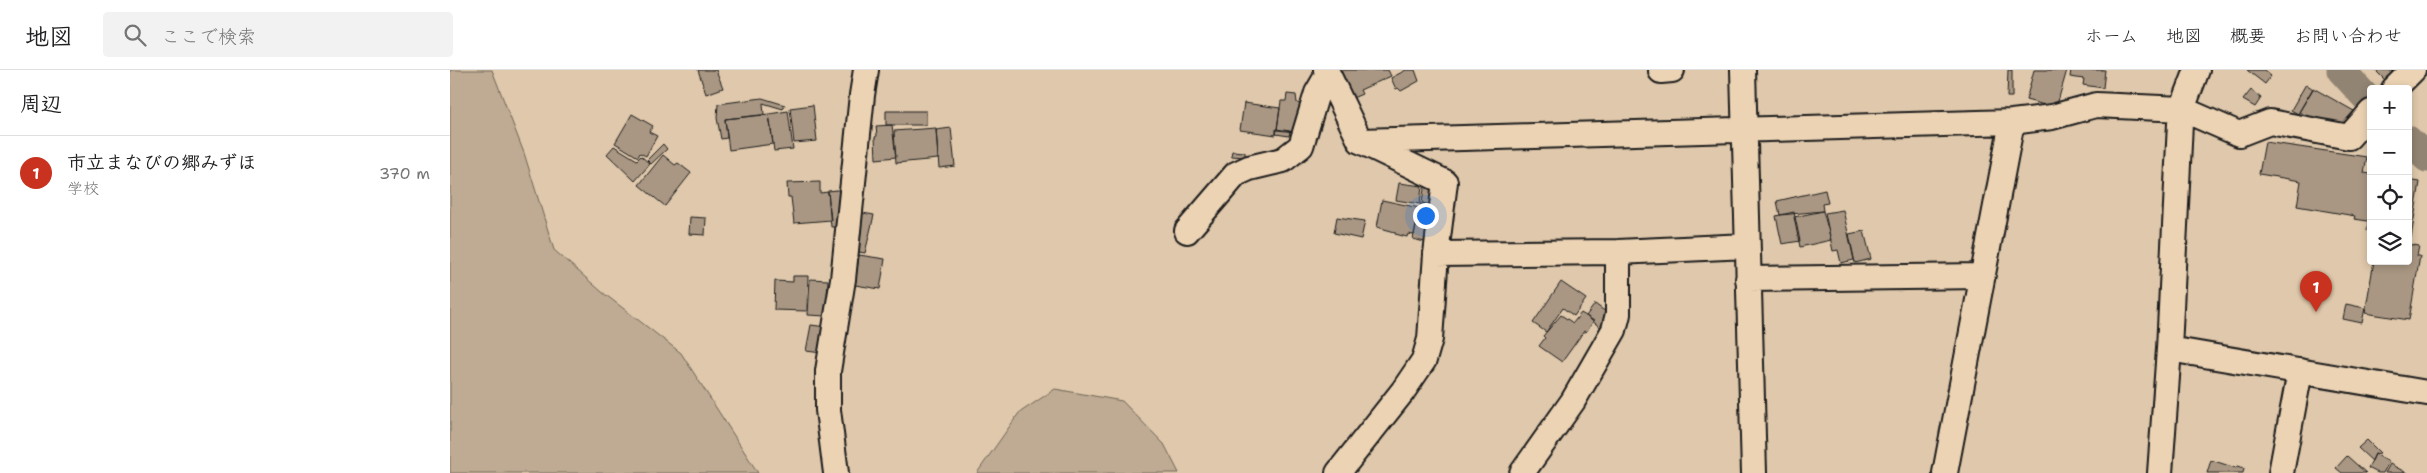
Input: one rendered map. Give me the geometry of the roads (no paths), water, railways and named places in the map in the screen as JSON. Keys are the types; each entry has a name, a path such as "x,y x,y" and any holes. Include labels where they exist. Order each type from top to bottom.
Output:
{"street":[{"path":"836,473 828,410 828,371 843,278 866,70"},
{"path":"1743,70 1754,473"},
{"path":"2160,473 2169,349 2182,109 2197,70"},
{"path":"2398,85 2413,70"},
{"path":"1327,72 1360,141 1445,182 1436,254 1430,339 1424,360 1403,391 1338,473"},
{"path":"1187,231 1236,174 1249,168 1283,160 1301,146 1317,93 1327,72"},
{"path":"1360,141 2012,122 2052,117 2096,105 2182,109 2239,134 2270,122 2349,138 2367,115"},
{"path":"1945,473 2012,122"},
{"path":"1436,254 1618,252 1747,246"},
{"path":"1522,473 1573,401 1614,330 1618,314 1618,252"},
{"path":"1748,278 1982,276"},
{"path":"2169,349 2427,393"},
{"path":"2281,473 2300,371"}],"waterway":[{"path":"2341,70 2367,99"},
{"path":"2412,144 2427,158"}],"place":[{"name":"市立まなびの郷みずほ","path":"2316,312"}]}
